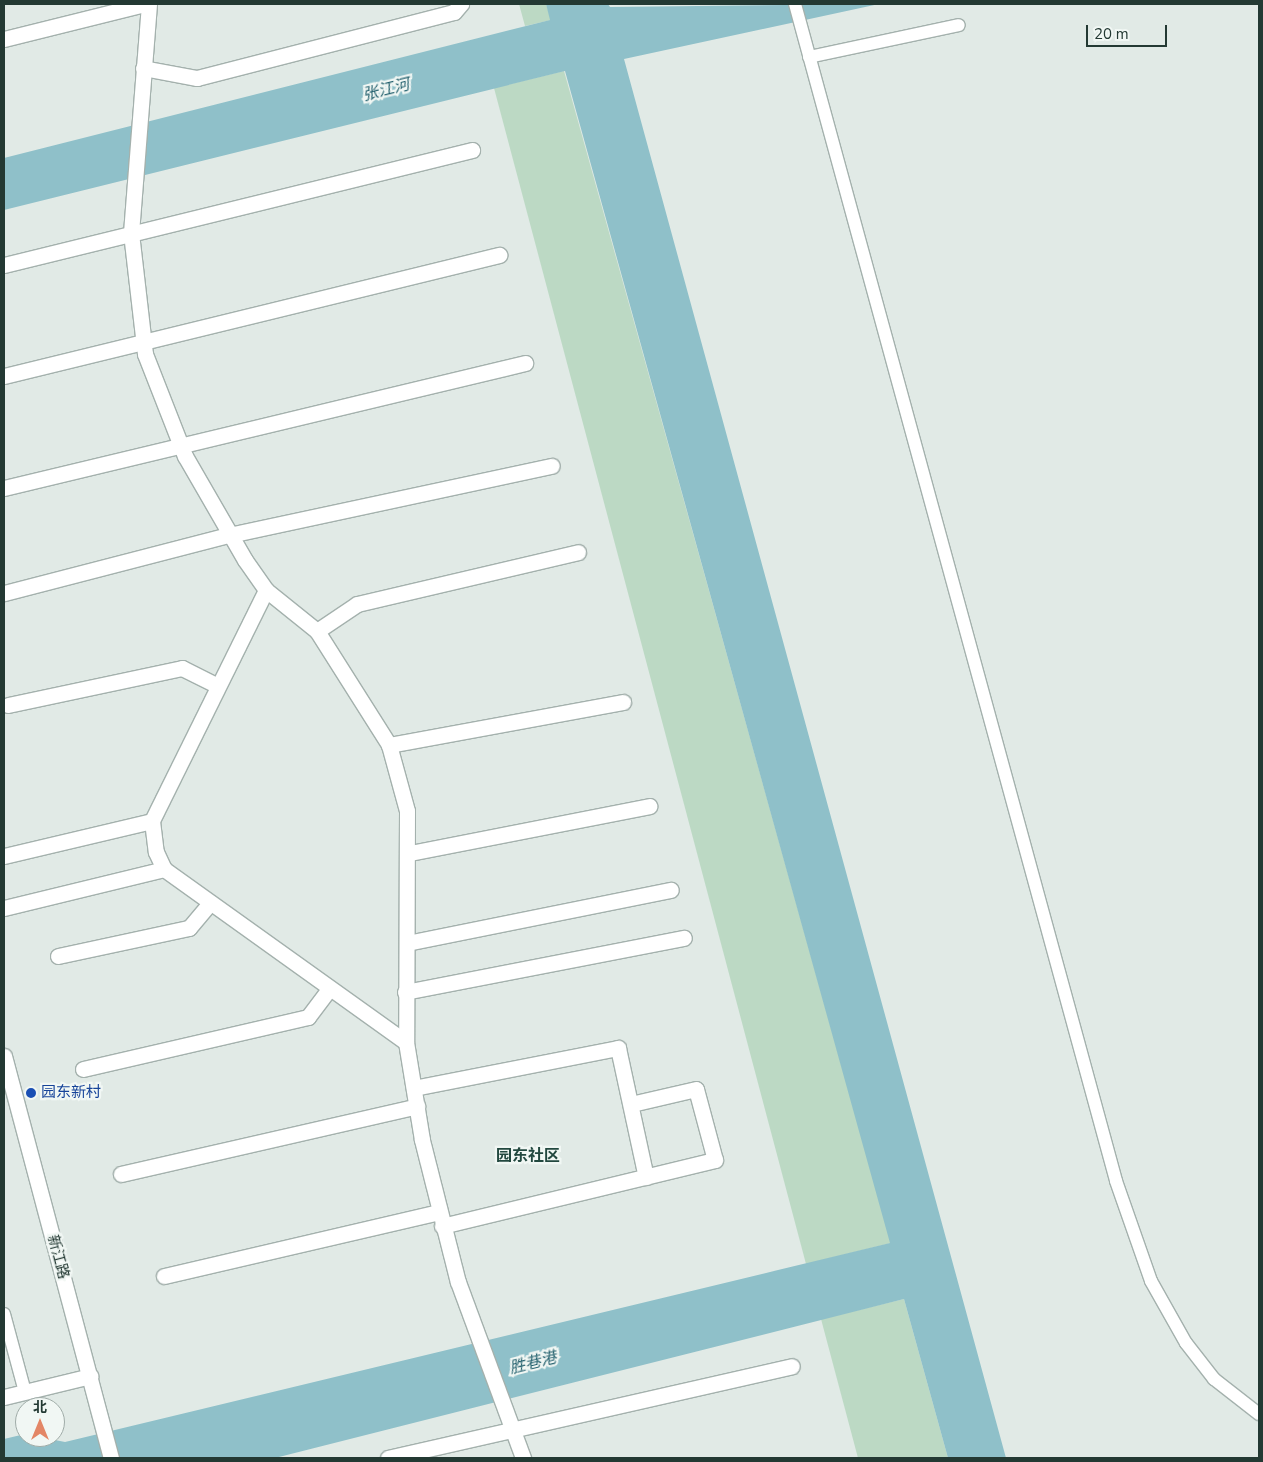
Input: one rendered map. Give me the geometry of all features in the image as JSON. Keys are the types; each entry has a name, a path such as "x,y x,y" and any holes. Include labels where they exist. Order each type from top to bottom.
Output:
{"street":[{"path":"4,39 144,4"},
{"path":"149,4 138,117 131,233 143,341 160,401 179,444 230,535 266,590 317,631 389,745 407,811 410,854 405,992 406,1042 417,1106 440,1219 476,1334 522,1458"},
{"path":"143,68 197,78 454,12 461,4"},
{"path":"4,265 472,150"},
{"path":"4,376 499,255"},
{"path":"4,488 179,444 525,363"},
{"path":"4,593 230,535 552,466"},
{"path":"317,631 357,604 578,552"},
{"path":"266,590 152,821 164,869 406,1042"},
{"path":"8,705 182,668 218,686"},
{"path":"389,745 623,702"},
{"path":"410,854 649,806"},
{"path":"4,856 152,821"},
{"path":"4,908 164,869"},
{"path":"407,943 671,890"},
{"path":"58,956 189,928 210,902"},
{"path":"405,992 684,938"},
{"path":"83,1068 308,1017 330,988"},
{"path":"414,1088 618,1048 646,1176"},
{"name":"新江路","path":"4,1056 111,1458"},
{"path":"164,1276 715,1160 696,1089 631,1104"},
{"path":"121,1174 417,1106"},
{"path":"388,1458 792,1366"},
{"path":"4,1397 90,1376"}],"lane":[{"path":"795,4 1116,1181 1151,1281 1186,1343 1214,1379 1259,1414"},
{"path":"809,56 959,25"},
{"path":"4,1314 26,1392"}],"green space":[{"path":"519,4 546,4 551,20 525,26"},
{"path":"564,71 891,1243 806,1264 494,88"},
{"path":"904,1299 948,1458 858,1458 821,1319"}],"water":[{"path":"546,4 608,4 610,7 879,4 624,59 1006,1458 948,1458 904,1299 275,1458 4,1458 4,1439 15,1436 15,1447 65,1447 65,1442 890,1243 565,71 4,210 4,158 550,20"}],"place":[{"name":"园东新村","path":"31,1093"}],"district":[{"name":"园东社区","path":"528,1156"}],"water label":[{"name":"张江河","path":"386,90"},
{"name":"胜巷港","path":"533,1363"}]}
